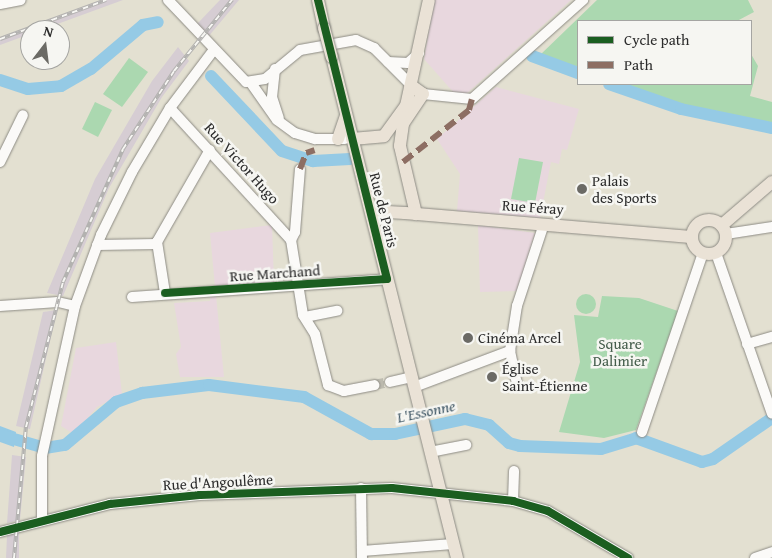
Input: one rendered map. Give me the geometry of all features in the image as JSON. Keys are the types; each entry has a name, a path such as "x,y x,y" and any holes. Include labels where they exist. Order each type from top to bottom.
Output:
{"main road":[{"name":"Rue de Paris","path":"318,0 457,558"},
{"path":"416,214 400,146 403,124 418,91 419,52 429,0"},
{"path":"353,143 383,135 418,91"},
{"path":"338,139 346,114 364,133 383,135 400,146"},
{"path":"724,230 702,220 691,237 709,253 724,230 772,182"},
{"name":"Rue Féray","path":"373,218 387,212 691,237"}],"street":[{"path":"0,4 22,0"},
{"path":"168,0 236,76 250,83 283,125 310,138 338,139 353,143"},
{"path":"250,83 265,79 300,50 356,40 367,43 418,91 472,99 583,0"},
{"path":"42,519 42,456 45,439 75,306 97,245 132,172 170,108 213,51"},
{"path":"388,62 408,63 419,52"},
{"path":"275,69 272,97 283,125"},
{"name":"Rue Victor Hugo","path":"170,108 291,240"},
{"path":"0,162 23,116"},
{"path":"165,293 157,244 210,150"},
{"path":"300,169 295,232 291,240 305,317 315,334 328,385 344,391 374,385"},
{"path":"517,385 510,351 516,318 544,224"},
{"path":"724,230 772,228"},
{"path":"97,245 115,247 157,244"},
{"path":"709,253 747,344 771,412"},
{"path":"642,432 709,253"},
{"name":"Rue Marchand","path":"132,297 165,293 387,279"},
{"path":"0,306 58,302 75,306"},
{"path":"305,317 337,311"},
{"path":"747,344 772,337"},
{"path":"390,382 412,382 510,351"},
{"path":"430,452 466,445"},
{"path":"512,501 514,471"},
{"path":"361,488 362,554 453,544"},
{"name":"Rue d'Angoulême","path":"0,532 42,519 102,505 179,497 361,488 512,501 548,510 628,558"},
{"path":"755,558 772,552"}],"shaded area":[{"path":"102,0 123,0 68,20 48,20"},
{"path":"220,0 239,0 208,37 197,24"},
{"path":"434,0 571,0 465,95 454,93 424,59"},
{"path":"20,31 20,38 0,45 0,38"},
{"path":"178,47 189,61 162,97 109,188 63,296 47,293 95,179 152,81"},
{"path":"496,87 579,109 567,150 562,149 559,164 551,162 540,218 457,211 460,174 437,139"},
{"path":"272,225 274,282 215,287 210,233"},
{"path":"478,225 535,233 517,291 480,292"},
{"path":"210,295 216,295 224,377 180,377 176,354 181,347 174,303 210,301"},
{"path":"57,310 30,429 16,426 43,312"},
{"path":"116,342 122,394 97,407 74,434 61,426 76,348"},
{"path":"12,455 26,457 20,520 7,523"},
{"path":"19,532 19,558 6,558 7,535"}],"green space":[{"path":"597,0 748,0 754,12 739,20 577,20 577,69 540,55"},
{"path":"752,56 758,66 750,96 772,102 772,125 668,101 623,85 752,85"},
{"path":"129,58 148,72 122,107 103,94"},
{"path":"95,102 112,110 98,137 82,129"},
{"path":"519,158 543,162 535,203 511,199"},
{"path":"582,294 590,294 596,300 596,308 590,314 582,314 576,308 576,300"},
{"name":"Square Dalimier","path":"602,296 639,298 678,311 636,430 604,438 559,432 580,362 574,315 598,317"}],"water":[{"path":"0,426 16,432 14,447 0,442"}],"waterway":[{"name":"L'Essonne","path":"0,80 28,89 61,86 91,69 143,25 158,22"},
{"path":"532,56 577,73"},
{"name":"L'Essonne","path":"211,76 282,151 313,161 350,159"},
{"path":"612,85 681,109 772,128"},
{"name":"L'Essonne","path":"0,435 45,448 65,445 116,402 142,393 209,385 304,397 371,434 395,434 465,419 489,425 509,443 520,446 601,449 636,438 702,462 713,459 772,418"}],"tunnel":[{"path":"374,385 390,382"}],"railway":[{"path":"0,39 106,0"},
{"path":"14,558 26,427 63,282 123,149 174,71 232,0"}],"marked path":[{"path":"403,162 469,110 472,99"},
{"path":"300,169 306,153 315,150"}],"cycle path":[{"path":"165,293 387,279 318,0"},
{"path":"0,532 110,504 200,495 392,488 513,501 548,511 628,558"}],"place":[{"name":"Palais des Sports","path":"582,189"},
{"name":"Cinéma Arcel","path":"468,338"},
{"name":"Église Saint-Étienne","path":"492,377"}]}
